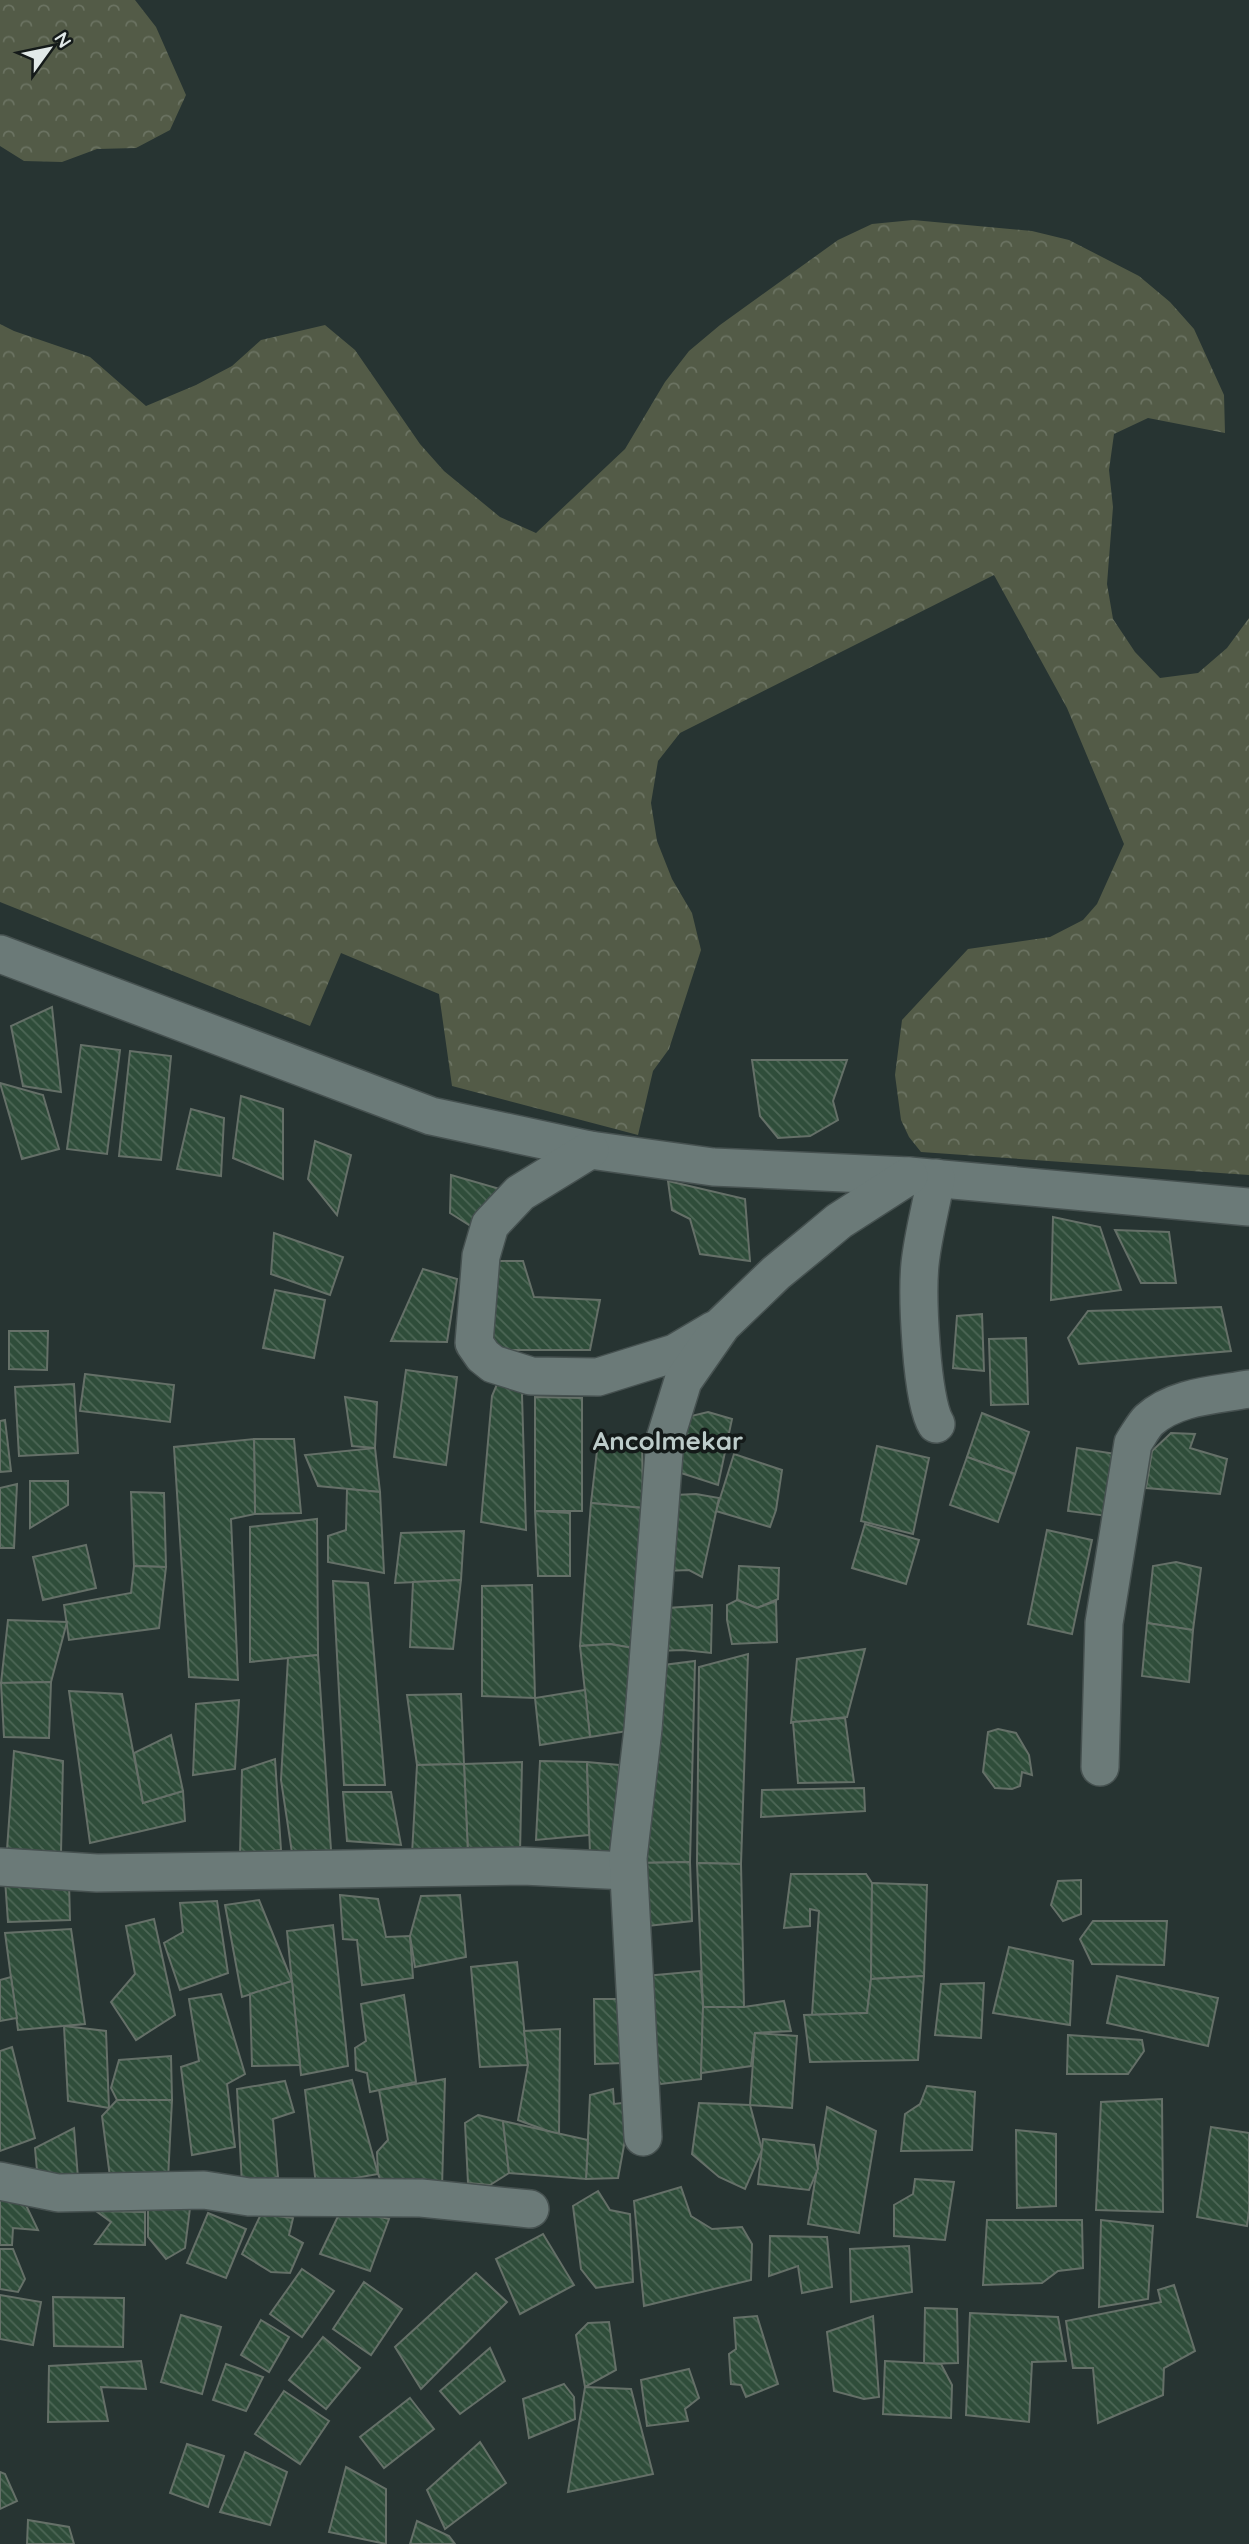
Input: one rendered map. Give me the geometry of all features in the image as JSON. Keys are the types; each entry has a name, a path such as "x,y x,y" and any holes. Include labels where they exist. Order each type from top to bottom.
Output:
{"street":[{"path":"0,954 430,1116 590,1150 713,1167 922,1177 1249,1207"},
{"path":"590,1150 520,1193 490,1225 481,1256 474,1343 483,1356 493,1364 531,1376 598,1377 675,1353 722,1325"},
{"path":"643,2137 627,1871 643,1729 664,1438 683,1381 722,1325 776,1273 839,1221 922,1177"},
{"path":"922,1177 922,1358 930,1414 936,1424"},
{"path":"1100,1767 1104,1623 1133,1443 1148,1421 1167,1408 1184,1401 1249,1389"},
{"path":"0,1867 97,1873 523,1866 627,1871"},
{"path":"0,2181 58,2193 204,2190 249,2196 421,2199 530,2208"}],"green space":[{"path":"0,0 135,0 156,27 186,95 170,130 136,148 97,149 62,162 24,161 0,146"},
{"path":"913,220 1032,231 1069,240 1139,276 1170,302 1194,329 1224,395 1225,433 1148,418 1114,434 1109,470 1113,507 1107,584 1113,619 1135,652 1160,678 1198,673 1227,648 1249,618 1249,1175 921,1152 909,1137 901,1120 895,1075 902,1020 968,949 1050,937 1083,920 1097,904 1124,844 1067,708 994,575 680,733 658,761 651,803 657,841 672,879 692,913 701,950 669,1049 653,1071 638,1135 452,1086 439,994 341,953 310,1026 0,902 0,324 90,357 146,406 232,366 261,340 325,325 355,350 420,444 444,471 500,517 536,533 625,449 665,382 689,351 720,325 838,240 872,224"}],"building":[{"path":"52,1007 61,1092 23,1086 11,1026"},
{"path":"81,1045 120,1050 107,1154 67,1149"},
{"path":"130,1051 171,1056 161,1160 119,1156"},
{"path":"752,1060 847,1060 833,1101 838,1120 810,1136 778,1138 760,1116"},
{"path":"0,1083 43,1095 59,1149 22,1159"},
{"path":"241,1096 283,1109 283,1179 233,1158"},
{"path":"191,1109 224,1118 221,1176 177,1169"},
{"path":"315,1141 351,1155 337,1215 308,1179"},
{"path":"451,1175 507,1191 482,1233 450,1213"},
{"path":"668,1181 745,1199 750,1261 700,1254 690,1219 672,1210"},
{"path":"1053,1217 1100,1227 1121,1290 1051,1300"},
{"path":"1115,1230 1169,1232 1176,1283 1141,1283"},
{"path":"274,1233 343,1257 330,1295 271,1274"},
{"path":"496,1261 523,1261 534,1297 600,1300 590,1350 489,1350"},
{"path":"423,1269 457,1279 447,1342 391,1341"},
{"path":"275,1290 325,1300 314,1358 263,1348"},
{"path":"1221,1307 1231,1351 1079,1364 1068,1338 1088,1311"},
{"path":"982,1314 984,1371 953,1368 957,1316"},
{"path":"9,1331 48,1331 47,1370 9,1369"},
{"path":"1026,1338 1028,1404 991,1405 989,1339"},
{"path":"406,1370 457,1377 446,1465 394,1457"},
{"path":"503,1370 530,1383 522,1395 526,1530 481,1522 492,1396"},
{"path":"85,1374 174,1385 170,1422 80,1411"},
{"path":"74,1384 78,1453 19,1456 15,1387"},
{"path":"345,1397 377,1402 375,1448 352,1446"},
{"path":"535,1397 582,1398 582,1511 535,1511"},
{"path":"708,1412 732,1419 718,1485 678,1472 687,1417"},
{"path":"982,1413 1029,1432 1015,1474 967,1457"},
{"path":"5,1420 11,1471 0,1472 0,1421"},
{"path":"1171,1433 1195,1434 1190,1448 1227,1459 1220,1494 1146,1488 1152,1451"},
{"path":"613,1437 642,1437 643,1508 591,1503 597,1451"},
{"path":"254,1439 294,1439 301,1513 255,1514"},
{"path":"254,1439 255,1514 231,1519 238,1680 189,1677 174,1447"},
{"path":"877,1446 929,1458 913,1534 861,1521"},
{"path":"375,1448 380,1492 318,1486 305,1455"},
{"path":"1077,1448 1116,1454 1107,1516 1068,1511"},
{"path":"734,1454 782,1470 776,1510 770,1527 716,1511"},
{"path":"967,1457 1015,1474 998,1522 950,1505"},
{"path":"30,1481 68,1481 68,1505 30,1528"},
{"path":"17,1484 14,1548 0,1548 0,1488"},
{"path":"347,1489 380,1492 384,1573 328,1562 328,1536 346,1530"},
{"path":"131,1492 164,1493 166,1567 134,1566"},
{"path":"696,1494 719,1498 702,1577 689,1570 665,1571 674,1495"},
{"path":"591,1503 643,1508 633,1648 610,1644 580,1646"},
{"path":"535,1511 570,1513 570,1576 538,1576"},
{"path":"317,1519 318,1655 250,1662 250,1527"},
{"path":"865,1524 919,1540 906,1584 852,1568"},
{"path":"1047,1530 1092,1540 1072,1634 1028,1624"},
{"path":"464,1531 461,1580 395,1583 401,1533"},
{"path":"86,1545 96,1588 43,1600 33,1557"},
{"path":"1176,1562 1201,1568 1193,1630 1147,1623 1153,1566"},
{"path":"134,1566 166,1567 159,1628 69,1640 64,1605 131,1593"},
{"path":"739,1566 779,1568 778,1599 757,1608 737,1600"},
{"path":"461,1580 453,1649 410,1647 413,1582"},
{"path":"333,1581 368,1583 385,1785 344,1785"},
{"path":"532,1585 535,1698 482,1696 482,1586"},
{"path":"737,1600 757,1608 776,1601 777,1642 732,1644 727,1605"},
{"path":"712,1605 711,1653 658,1651 667,1608"},
{"path":"8,1620 67,1622 51,1682 1,1683"},
{"path":"1147,1623 1193,1630 1189,1682 1142,1676"},
{"path":"610,1644 633,1648 640,1729 590,1737 580,1646"},
{"path":"865,1649 847,1717 791,1723 797,1659"},
{"path":"748,1654 741,1864 697,1863 699,1667"},
{"path":"318,1655 332,1865 294,1866 281,1780 288,1658"},
{"path":"695,1661 690,1862 638,1863 656,1666"},
{"path":"51,1682 49,1738 4,1737 1,1683"},
{"path":"585,1690 590,1737 540,1745 535,1698"},
{"path":"69,1691 122,1694 143,1803 183,1791 185,1821 90,1843"},
{"path":"461,1694 464,1764 417,1765 407,1695"},
{"path":"239,1700 235,1769 193,1775 196,1704"},
{"path":"845,1718 854,1782 798,1783 793,1722"},
{"path":"998,1729 1016,1733 1029,1755 1032,1775 1022,1772 1020,1786 1012,1789 995,1788 983,1772 988,1732"},
{"path":"171,1735 183,1791 143,1803 134,1753"},
{"path":"14,1751 63,1761 61,1853 6,1864"},
{"path":"275,1759 281,1850 240,1855 242,1770"},
{"path":"540,1761 587,1762 589,1835 536,1840"},
{"path":"522,1762 520,1853 468,1854 464,1764"},
{"path":"587,1762 619,1765 625,1857 590,1854"},
{"path":"464,1764 468,1854 412,1854 417,1765"},
{"path":"864,1788 865,1811 761,1817 762,1790"},
{"path":"343,1792 391,1792 401,1845 347,1841"},
{"path":"690,1862 692,1921 639,1927 638,1863"},
{"path":"697,1863 741,1864 744,2007 703,2007"},
{"path":"791,1874 866,1874 872,1883 871,1979 867,2013 812,2015 819,1911 810,1909 810,1926 784,1928"},
{"path":"5,1879 69,1883 70,1920 8,1922"},
{"path":"1081,1880 1081,1914 1063,1921 1051,1905 1058,1881"},
{"path":"872,1883 927,1885 924,1976 871,1979"},
{"path":"340,1895 378,1899 386,1937 410,1936 413,1978 362,1985 357,1940 343,1939"},
{"path":"460,1895 466,1957 415,1967 410,1936 421,1896"},
{"path":"259,1900 292,1981 242,1997 225,1905"},
{"path":"217,1901 228,1973 180,1990 164,1943 183,1932 180,1903"},
{"path":"154,1919 175,2015 136,2040 111,2002 135,1974 126,1926"},
{"path":"1093,1921 1167,1921 1164,1965 1092,1964 1080,1939"},
{"path":"333,1925 348,2066 301,2075 287,1931"},
{"path":"71,1929 85,2024 18,2030 5,1933"},
{"path":"1009,1947 1073,1961 1070,2025 993,2013"},
{"path":"517,1962 528,2065 480,2067 471,1967"},
{"path":"700,1971 703,2007 701,2079 661,2084 647,2064 645,1976"},
{"path":"924,1976 918,2060 810,2062 804,2015 867,2013 871,1979"},
{"path":"1117,1976 1218,1998 1208,2046 1107,2023"},
{"path":"11,1977 17,2018 0,2021 0,1980"},
{"path":"292,1981 300,2065 252,2066 250,1994"},
{"path":"984,1983 981,2038 935,2035 941,1984"},
{"path":"221,1994 245,2074 227,2084 235,2147 192,2155 181,2067 199,2061 189,1999"},
{"path":"404,1995 416,2082 370,2092 367,2073 356,2070 355,2048 366,2041 361,2004"},
{"path":"594,1999 622,1999 624,2063 595,2064"},
{"path":"784,2001 791,2031 755,2033 751,2066 701,2073 703,2007 744,2007"},
{"path":"64,2026 106,2031 109,2108 68,2101"},
{"path":"560,2029 559,2135 518,2120 528,2065 524,2031"},
{"path":"755,2033 797,2036 792,2108 750,2105"},
{"path":"1068,2035 1142,2040 1144,2051 1128,2074 1067,2074"},
{"path":"12,2047 35,2138 0,2151 0,2051"},
{"path":"171,2056 172,2100 117,2100 111,2088 119,2060"},
{"path":"445,2079 442,2188 385,2191 378,2174 377,2152 388,2140 379,2090"},
{"path":"352,2080 378,2174 316,2185 305,2090"},
{"path":"285,2081 294,2112 273,2119 278,2177 242,2185 237,2089"},
{"path":"927,2086 975,2092 972,2150 901,2151 905,2114 920,2104"},
{"path":"613,2089 614,2104 632,2102 618,2178 586,2179 590,2095"},
{"path":"1162,2099 1163,2212 1096,2210 1101,2102"},
{"path":"117,2100 172,2100 168,2179 110,2177 102,2116"},
{"path":"699,2103 750,2105 762,2150 745,2189 719,2177 692,2154"},
{"path":"827,2107 876,2131 859,2233 808,2224"},
{"path":"478,2115 503,2121 509,2173 490,2185 468,2183 465,2123"},
{"path":"503,2121 588,2140 586,2179 509,2173"},
{"path":"1211,2127 1249,2133 1247,2226 1197,2217"},
{"path":"74,2128 78,2178 38,2182 35,2148"},
{"path":"1016,2130 1056,2134 1056,2206 1017,2208"},
{"path":"763,2139 814,2145 818,2169 809,2190 758,2184"},
{"path":"915,2179 954,2182 945,2240 894,2236 894,2205 913,2194"},
{"path":"681,2187 691,2216 712,2229 742,2227 752,2244 751,2280 644,2306 634,2201"},
{"path":"598,2191 610,2210 630,2214 633,2282 596,2288 581,2269 573,2206"},
{"path":"0,2199 23,2199 38,2230 13,2228 12,2245 0,2245"},
{"path":"148,2201 190,2208 185,2248 166,2259 148,2237"},
{"path":"342,2208 389,2219 370,2271 320,2254"},
{"path":"96,2211 145,2212 145,2245 95,2244 111,2222"},
{"path":"208,2213 246,2229 226,2278 187,2263"},
{"path":"261,2214 293,2218 289,2235 303,2243 290,2273 271,2272 242,2254"},
{"path":"987,2220 1082,2220 1083,2268 1058,2271 1042,2283 983,2285"},
{"path":"1101,2220 1153,2226 1148,2299 1099,2307"},
{"path":"543,2234 574,2285 520,2314 496,2259"},
{"path":"770,2236 827,2237 832,2287 802,2293 798,2266 769,2276"},
{"path":"909,2246 912,2292 851,2302 850,2249"},
{"path":"0,2249 13,2249 25,2279 18,2292 0,2289"},
{"path":"302,2269 334,2291 302,2337 270,2314"},
{"path":"476,2273 507,2302 421,2389 395,2347"},
{"path":"364,2282 402,2309 371,2355 333,2329"},
{"path":"1174,2285 1195,2351 1164,2368 1163,2395 1098,2423 1093,2368 1073,2368 1066,2321 1161,2302 1158,2290"},
{"path":"0,2295 41,2302 33,2345 0,2339"},
{"path":"53,2297 124,2298 123,2347 54,2346"},
{"path":"925,2308 957,2309 958,2363 924,2364"},
{"path":"970,2313 1058,2317 1066,2361 1032,2362 1029,2422 966,2415"},
{"path":"181,2315 221,2327 202,2394 161,2382"},
{"path":"757,2316 778,2384 746,2397 741,2385 731,2384 729,2354 736,2349 734,2318"},
{"path":"873,2316 879,2397 864,2399 834,2391 827,2332"},
{"path":"261,2320 289,2337 269,2372 241,2355"},
{"path":"609,2322 616,2370 585,2387 576,2335 588,2323"},
{"path":"323,2337 360,2368 326,2409 289,2380"},
{"path":"490,2348 505,2381 460,2414 440,2391"},
{"path":"141,2361 146,2389 101,2387 108,2421 48,2422 49,2366"},
{"path":"885,2361 941,2364 952,2385 951,2418 883,2414"},
{"path":"226,2364 263,2377 246,2411 213,2400"},
{"path":"689,2369 699,2398 685,2409 688,2421 647,2426 641,2380"},
{"path":"564,2384 574,2397 575,2419 529,2438 523,2399"},
{"path":"585,2387 631,2389 653,2474 568,2492"},
{"path":"284,2391 329,2421 300,2464 255,2434"},
{"path":"410,2398 434,2429 384,2468 360,2437"},
{"path":"480,2442 506,2483 445,2529 427,2490"},
{"path":"187,2444 224,2456 208,2507 170,2493"},
{"path":"245,2452 287,2472 270,2525 220,2512"},
{"path":"346,2467 386,2489 386,2544 329,2532"},
{"path":"0,2472 5,2474 17,2501 0,2509"},
{"path":"28,2520 69,2527 74,2544 27,2544"},
{"path":"417,2521 449,2536 455,2544 410,2544"}],"district":[{"name":"Ancolmekar","path":"668,1441"}]}
